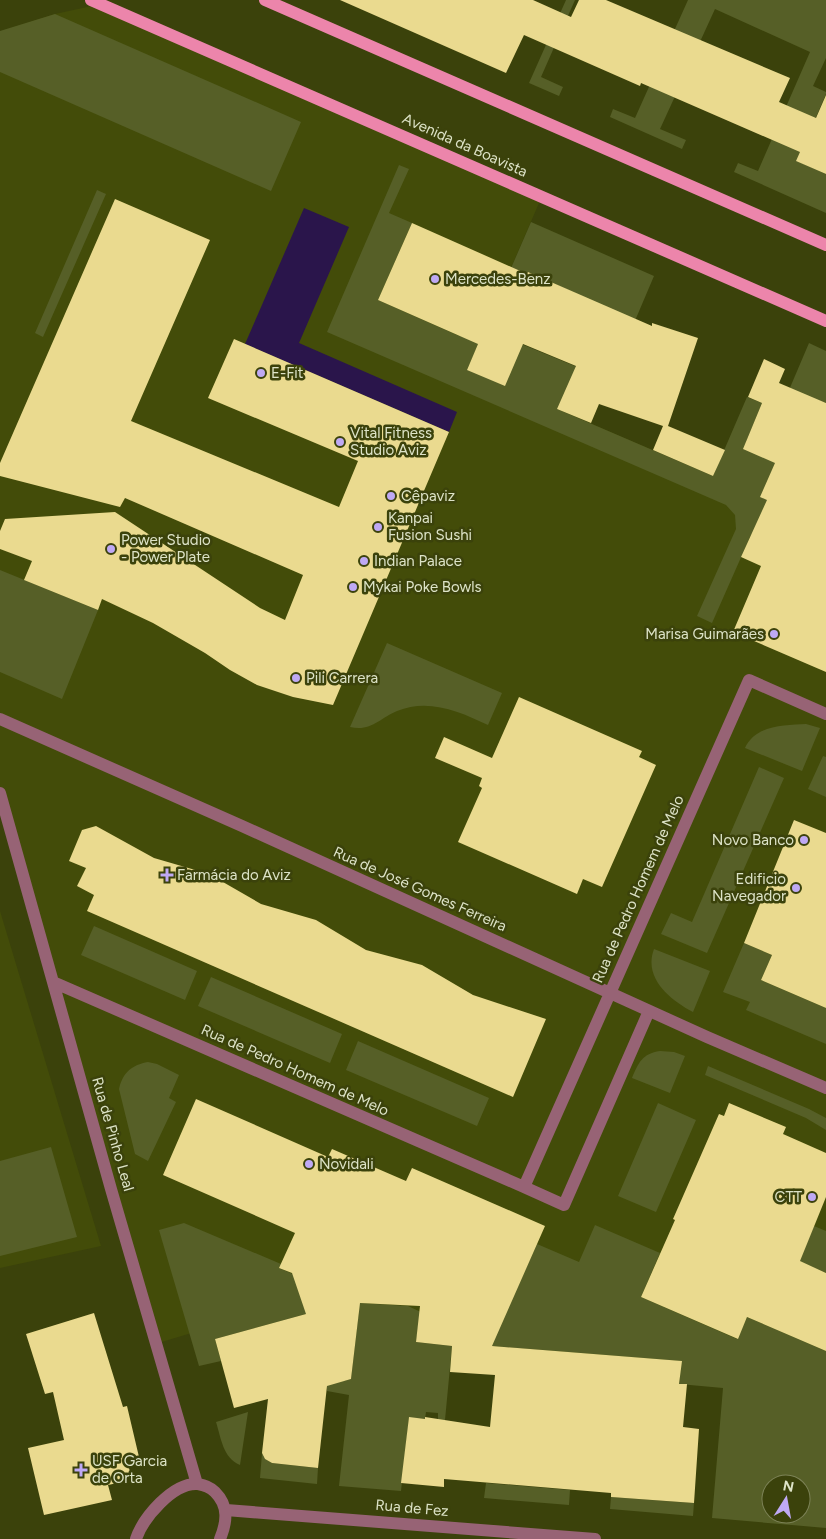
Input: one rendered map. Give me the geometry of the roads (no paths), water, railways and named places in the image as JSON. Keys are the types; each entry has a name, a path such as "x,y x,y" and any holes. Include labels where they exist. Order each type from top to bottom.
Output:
{"main road":[{"name":"Avenida da Boavista","path":"91,0 826,321"},
{"path":"265,0 826,245"}],"street":[{"name":"Rua de Pedro Homem de Melo","path":"524,1187 749,680 826,714"},
{"name":"Rua de José Gomes Ferreira","path":"0,720 227,819 649,1011 826,1088"},
{"name":"Rua de Pinho Leal","path":"0,793 197,1484"},
{"name":"Rua de Pedro Homem de Melo","path":"53,982 564,1205 649,1011"},
{"path":"136,1539 143,1524 158,1505 177,1491 197,1484 210,1488 221,1498 226,1510 224,1528 220,1539"},
{"name":"Rua de Fez","path":"226,1510 590,1539"}],"place":[{"name":"Mercedes-Benz","path":"435,279"},
{"name":"E-Fit","path":"261,373"},
{"name":"Vital Fitness Studio Aviz","path":"340,442"},
{"name":"Cêpaviz","path":"391,496"},
{"name":"Kanpai Fusion Sushi","path":"378,527"},
{"name":"Power Studio - Power Plate","path":"111,549"},
{"name":"Indian Palace","path":"364,561"},
{"name":"Mykai Poke Bowls","path":"353,587"},
{"name":"Marisa Guimarães","path":"774,634"},
{"name":"Pili Carrera","path":"296,678"},
{"name":"Novo Banco","path":"804,840"},
{"name":"Farmácia do Aviz","path":"167,875"},
{"name":"Edificio Navegador","path":"796,888"},
{"name":"Novidali","path":"309,1164"},
{"name":"CTT","path":"812,1197"},
{"name":"USF Garcia de Orta","path":"81,1470"}]}
